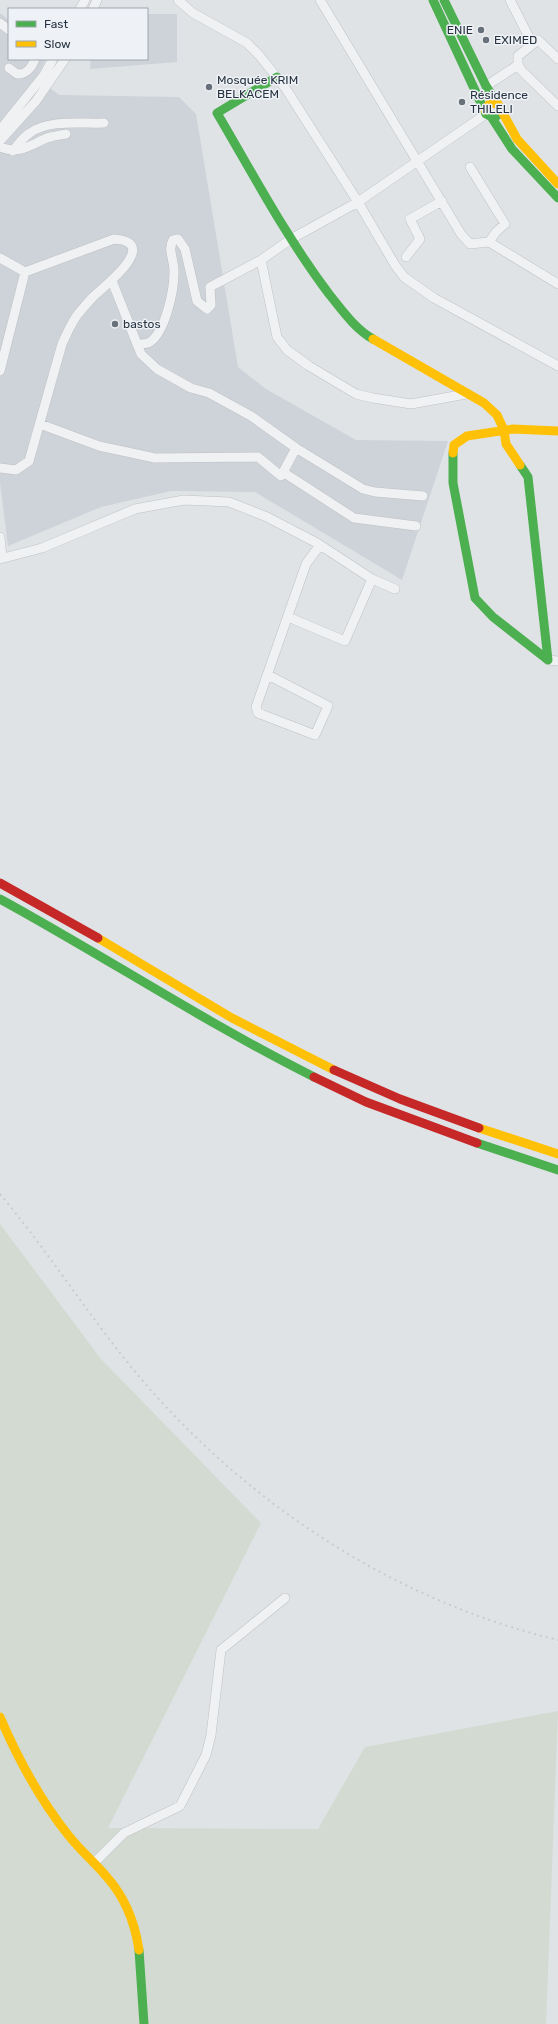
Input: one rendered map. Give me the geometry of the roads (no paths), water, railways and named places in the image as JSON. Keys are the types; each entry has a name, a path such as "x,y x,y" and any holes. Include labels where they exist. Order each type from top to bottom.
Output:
{"main road":[{"path":"434,0 488,114 512,149 558,198"},
{"path":"444,0 486,86 496,102 501,106 502,112 521,143 558,184"},
{"path":"277,77 217,113 291,239 349,319 362,333 484,403 497,415 504,430 506,444 528,477 548,660"},
{"path":"488,114 488,104 496,102"},
{"path":"488,114 497,118 502,112"},
{"path":"548,660 492,617 475,598 456,496 451,483 451,467 454,445 467,436 513,429 558,431"},
{"path":"0,883 58,913 187,990 292,1049 378,1090 447,1116 558,1154"},
{"path":"0,899 73,939 193,1011 283,1060 366,1102 442,1131 558,1170"},
{"path":"0,1717 10,1743 31,1782 73,1842 94,1863 122,1896 136,1932 142,1960 144,2024"}],"street":[{"path":"178,0 193,13 247,42 277,77 358,202 395,265 404,277 434,298 558,366"},
{"path":"320,0 461,234 470,244 490,242 558,284"},
{"path":"510,0 532,43"},
{"path":"0,23 8,29"},
{"path":"558,60 538,40 532,43 518,56 518,65 558,106"},
{"path":"9,68 17,74 24,73 30,68 34,60"},
{"path":"0,130 44,75 53,60"},
{"path":"0,141 36,101 64,60"},
{"path":"486,86 518,65"},
{"path":"138,344 148,343 156,337 166,317 174,272 169,247 173,240 178,239 185,249 197,301 207,309 211,305 210,287 260,260 291,239 358,202 417,160 488,114"},
{"path":"13,151 24,138 37,129 63,124 104,123"},
{"path":"0,147 13,151 29,148 47,139 66,134"},
{"path":"470,167 505,224 496,232 490,242"},
{"path":"406,257 420,239 410,219 442,201"},
{"path":"0,468 16,470 29,461 62,344 68,330 78,314 94,296 112,281 130,261 132,252 131,246 121,240 106,241 25,272"},
{"path":"0,258 25,272"},
{"path":"260,260 277,337 287,350 309,366 356,394 373,398 411,404 466,394"},
{"path":"0,371 25,272"},
{"path":"112,281 141,354 157,369 191,388 209,393 250,416 296,448 363,489 375,492 424,496"},
{"path":"40,424 98,446 133,455 155,458 258,457 281,476 296,448"},
{"path":"283,472 354,518 416,526"},
{"path":"0,537 1,558 42,548 135,509 184,500 229,502 266,517 320,545 372,579 395,589"},
{"path":"268,675 328,706 315,735 258,713 256,707 306,564 320,545"},
{"path":"288,617 345,641 372,579"},
{"path":"548,660 558,661"},
{"path":"94,1863 124,1833 180,1806 206,1755 212,1727 221,1650 285,1598"}],"railway":[{"path":"0,1194 38,1242 110,1340 148,1387 190,1431 235,1473 283,1511 334,1545 387,1575 442,1602 499,1623 558,1640"}],"place":[{"name":"ENIE","path":"481,30"},
{"name":"EXIMED","path":"486,40"},
{"name":"Mosquée KRIM BELKACEM","path":"209,87"},
{"name":"Résidence THILELI","path":"462,102"},
{"name":"bastos","path":"115,324"}]}
